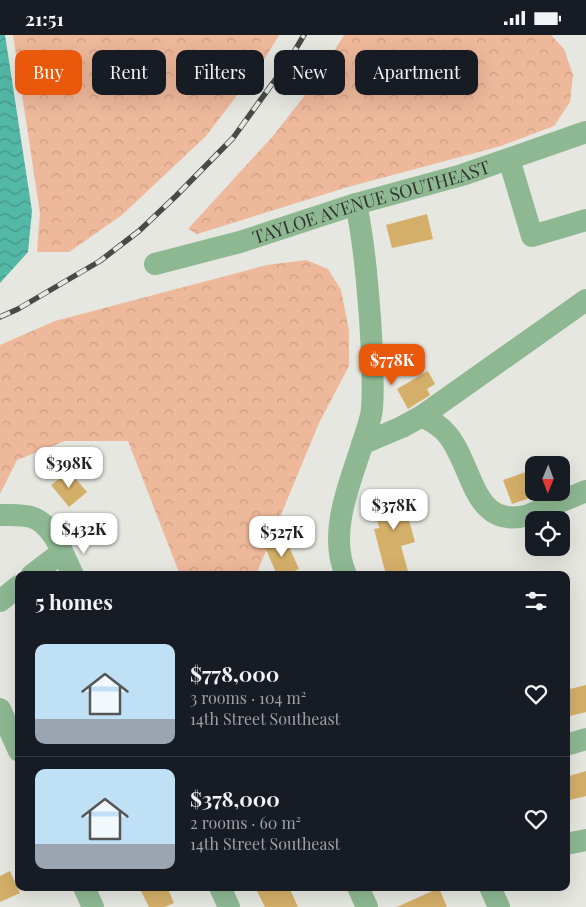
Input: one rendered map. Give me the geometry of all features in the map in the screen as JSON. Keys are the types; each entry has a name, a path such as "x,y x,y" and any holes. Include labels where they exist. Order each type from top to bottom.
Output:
{"street":[{"name":"TAYLOE AVENUE SOUTHEAST","path":"155,264 240,242 356,204 462,175 586,132"},
{"path":"509,159 532,236 586,220"},
{"path":"345,571 339,549 338,531 372,413 373,390 368,290 362,233 356,204"},
{"path":"362,444 402,427 422,416 586,300"},
{"path":"422,416 434,422 446,433 462,458 478,496 485,506 495,514 504,518 520,517 586,491"},
{"path":"0,515 31,517 41,522 50,531 71,571"},
{"path":"37,571 62,551"},
{"path":"0,601 15,589"},
{"path":"0,709 15,742"},
{"path":"570,744 586,739"},
{"path":"570,843 586,840"},
{"path":"86,891 93,907"},
{"path":"222,891 230,907"},
{"path":"360,891 367,907"},
{"path":"492,891 499,907"}],"green space":[{"path":"13,35 279,35 264,60 264,50 176,50 176,95 237,95 206,136 122,215 69,252 37,252 40,213 22,95 82,95 82,50 15,50"},
{"path":"344,35 551,35 564,49 573,75 570,102 554,126 501,146 348,187 197,234 188,229 273,136 305,95 345,95 345,50 335,50"},
{"path":"306,260 328,269 341,290 349,331 349,366 319,423 258,571 178,571 128,441 65,441 17,460 0,494 0,345 55,321 267,265"}],"water":[{"path":"0,35 5,35 32,211 28,252 0,283"}],"building":[{"path":"427,214 433,239 392,248 386,225"},
{"path":"428,371 435,384 427,389 430,395 408,409 397,389"},
{"path":"69,471 87,492 69,507 51,485"},
{"path":"525,472 525,500 512,504 503,480"},
{"path":"410,493 414,512 407,513 415,542 401,546 408,571 385,571 374,529 379,528 373,501 379,500 378,498"},
{"path":"285,538 299,569 294,571 275,571 265,547"},
{"path":"586,685 586,712 570,716 570,689"},
{"path":"586,771 586,796 570,800 570,776"},
{"path":"10,871 15,882 15,891 19,891 20,893 0,902 0,876"},
{"path":"141,891 169,891 174,903 165,907 149,907"},
{"path":"257,891 291,891 298,907 265,907"},
{"path":"432,891 440,891 447,907 397,907"}],"railway":[{"path":"0,317 18,309 100,261 139,231 233,138 288,62 304,35"}]}
